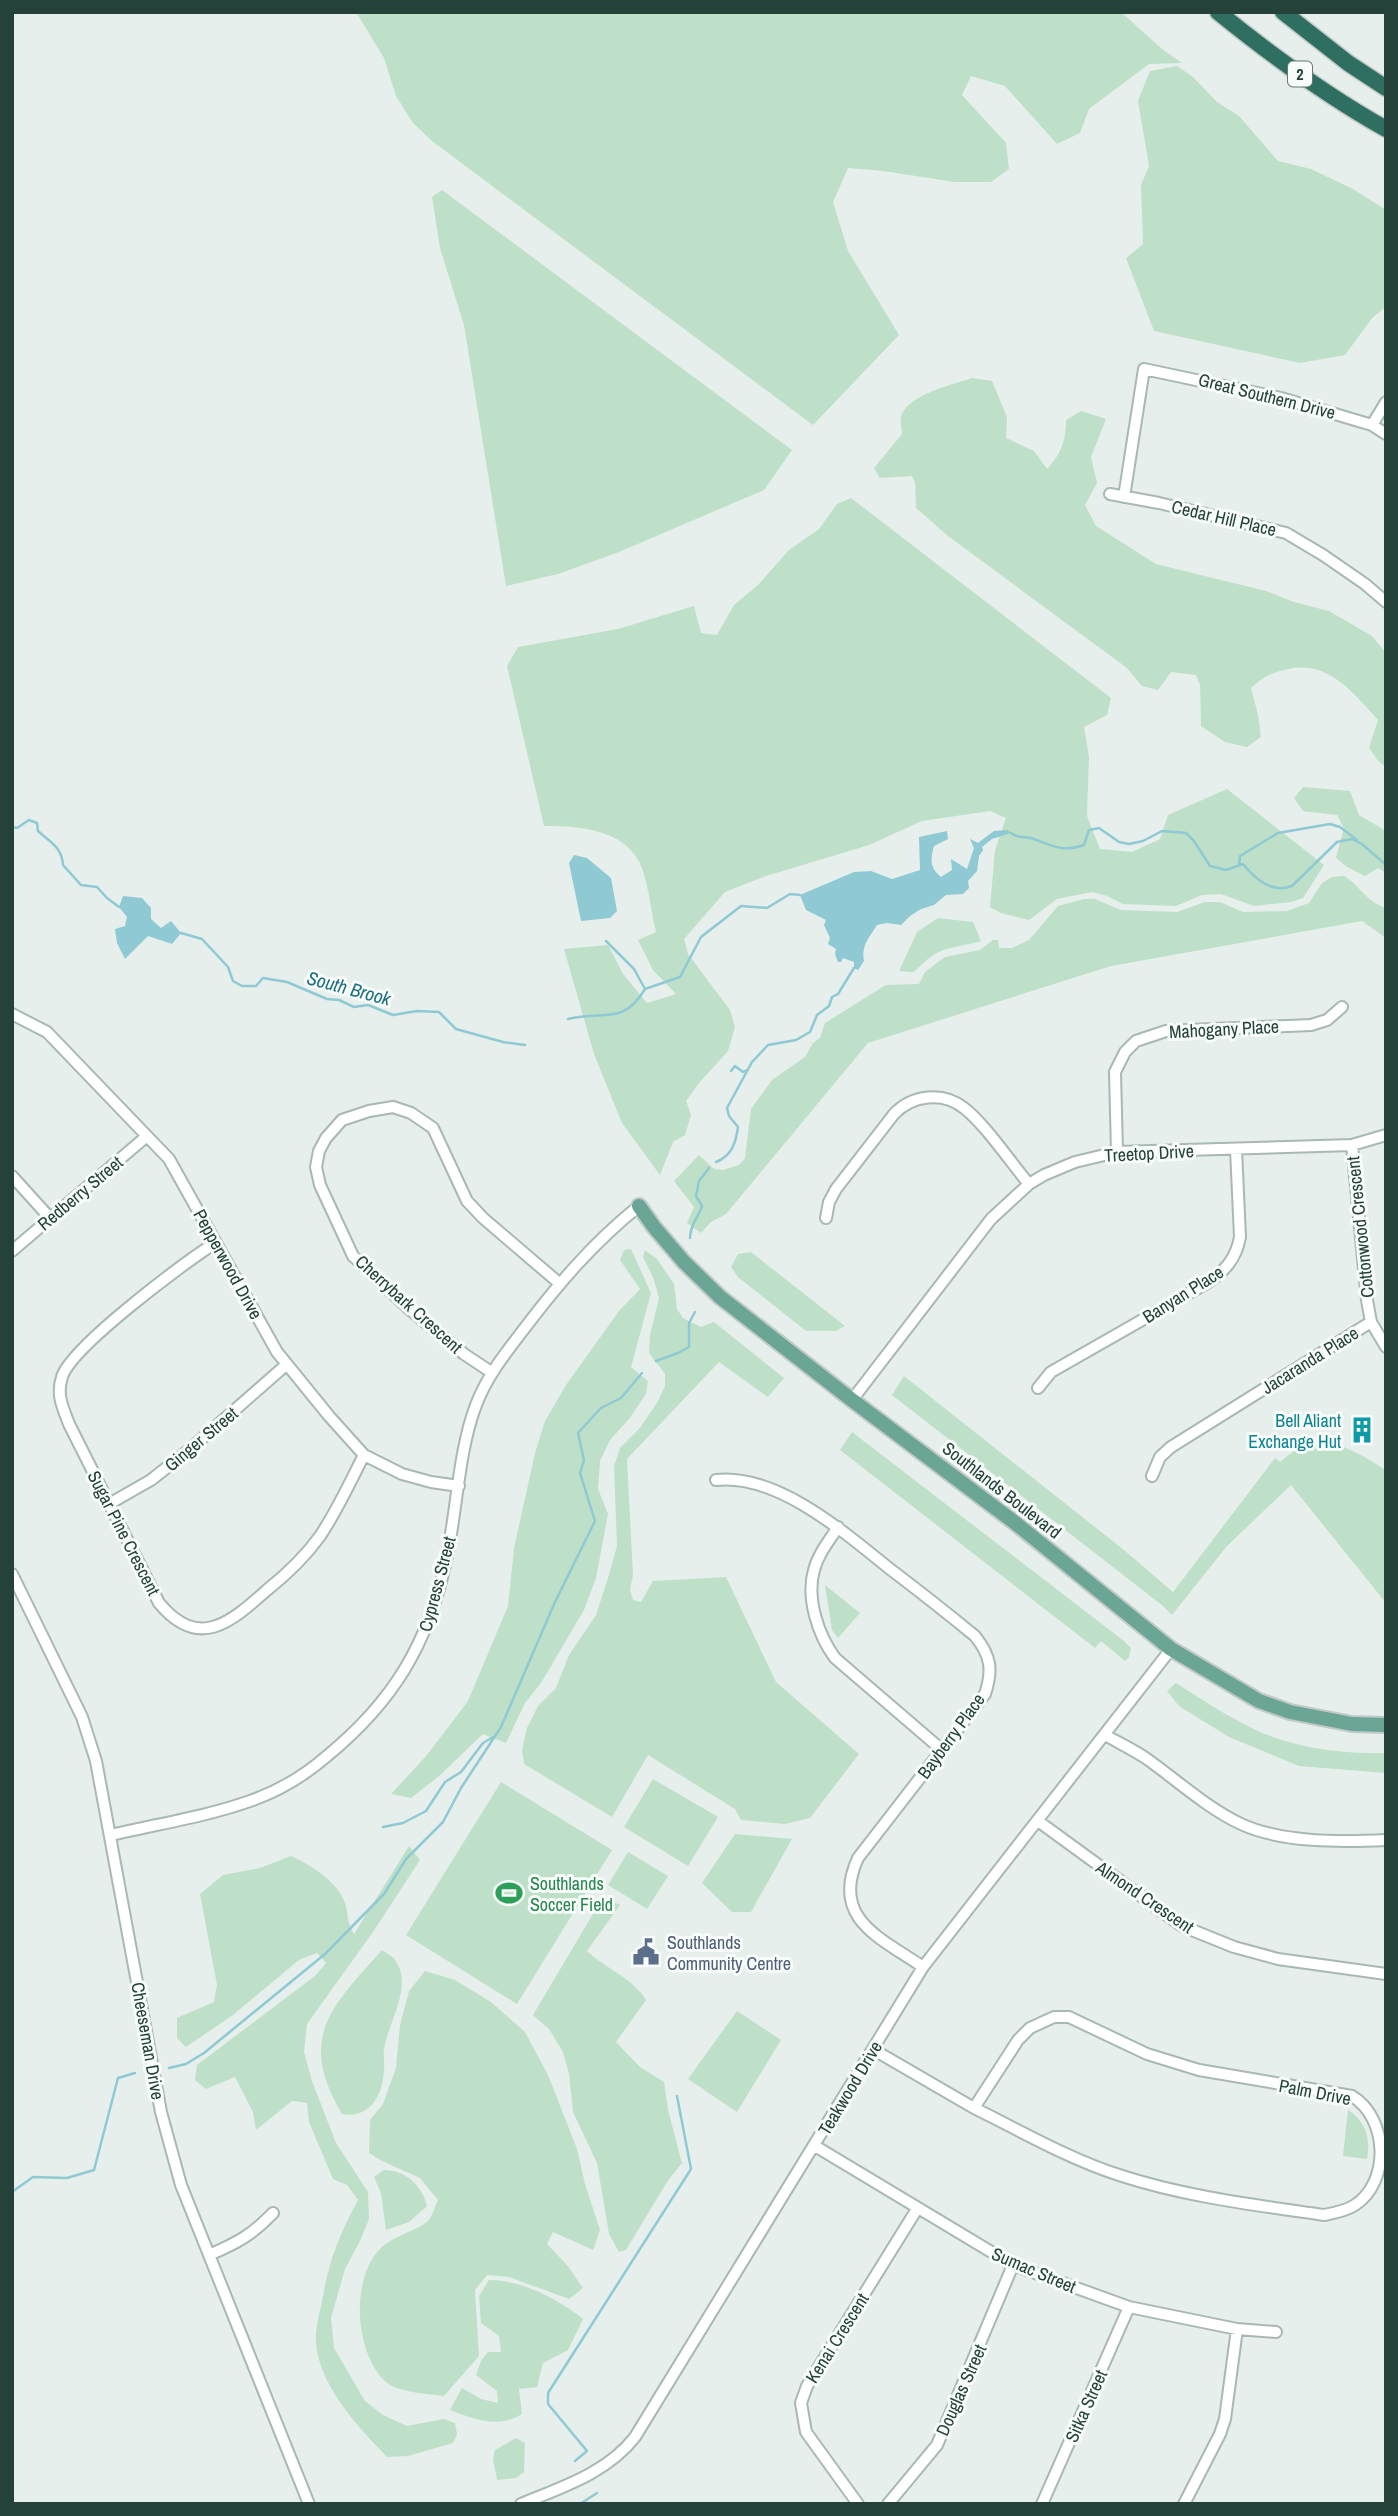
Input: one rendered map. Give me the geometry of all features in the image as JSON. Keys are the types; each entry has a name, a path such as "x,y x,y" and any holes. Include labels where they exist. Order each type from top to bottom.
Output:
{"highway":[{"name":"2","path":"1219,12 1350,109 1386,129"},
{"name":"2","path":"1283,12 1348,64 1385,87"}],"main road":[{"name":"Southlands Boulevard","path":"639,1206 684,1262 720,1297 852,1401 1014,1522 1171,1649 1251,1696 1290,1712 1352,1724 1386,1725"}],"street":[{"name":"Great Southern Drive","path":"1124,497 1144,369 1281,398 1372,425 1386,434"},
{"path":"1372,425 1386,402"},
{"name":"Cedar Hill Place","path":"1110,494 1286,533 1323,555 1386,602"},
{"name":"Mahogany Place","path":"1118,1152 1115,1072 1125,1052 1136,1041 1166,1031 1311,1025 1327,1020 1342,1007"},
{"name":"Pepperwood Drive","path":"12,1014 47,1032 169,1159 286,1365 363,1455 402,1474 459,1486"},
{"path":"826,1218 829,1202 836,1189 894,1114 906,1104 922,1098 945,1099 963,1107 1028,1184"},
{"name":"Cherrybark Crescent","path":"491,1372 464,1354 408,1308 353,1256 320,1185 316,1167 319,1151 326,1138 342,1120 369,1111 393,1107 411,1113 433,1128 467,1201 559,1283"},
{"name":"Treetop Drive","path":"852,1401 991,1219 1028,1184 1075,1162 1118,1152 1352,1145 1386,1135"},
{"name":"Redberry Street","path":"12,1251 147,1136"},
{"name":"Cottonwood Crescent","path":"1352,1145 1365,1288 1371,1322 1386,1347"},
{"name":"Banyan Place","path":"1038,1388 1051,1372 1207,1283 1230,1265 1238,1250 1240,1237 1236,1149"},
{"path":"12,1176 50,1217"},
{"name":"Cypress Street","path":"111,1835 251,1801 306,1774 359,1728 385,1700 421,1642 436,1601 446,1561 470,1425 491,1372 559,1283 600,1240 639,1206"},
{"name":"Sugar Pine Crescent","path":"215,1242 173,1271 72,1359 65,1369 59,1396 69,1424 159,1603 180,1624 192,1629 224,1625 242,1613 304,1557 332,1517 363,1455"},
{"name":"Jacaranda Place","path":"1153,1476 1160,1457 1171,1447 1371,1322"},
{"name":"Ginger Street","path":"109,1504 152,1480 286,1365"},
{"name":"Bayberry Place","path":"716,1480 735,1478 753,1483 813,1510 975,1636 986,1649 990,1678 985,1695 859,1858 852,1871 849,1895 854,1914 861,1924 923,1967"},
{"path":"838,1528 818,1557 813,1573 814,1611 824,1643 835,1658 942,1750"},
{"name":"Cheeseman Drive","path":"12,1574 82,1717 96,1761 161,2112 181,2185 309,2504"},
{"name":"Teakwood Drive","path":"521,2504 597,2471 628,2447 923,1967 1171,1649"},
{"path":"1105,1735 1144,1757 1219,1811 1256,1830 1333,1841 1386,1840"},
{"name":"Almond Crescent","path":"1038,1821 1182,1926 1207,1937 1278,1959 1386,1974"},
{"name":"Palm Drive","path":"874,2050 974,2108 1072,2156 1143,2183 1201,2197 1324,2215 1339,2213 1355,2205 1368,2193 1376,2178 1380,2158 1381,2137 1378,2127 1369,2110 1352,2096 1240,2079 1187,2067 1147,2054 1069,2017 1054,2017 1030,2028 1018,2040 974,2108"},
{"name":"Sumac Street","path":"815,2146 1013,2265 1129,2307 1237,2329 1276,2332"},
{"name":"Kenai Crescent","path":"858,2504 806,2432 801,2403 807,2386 917,2209"},
{"path":"209,2255 241,2242 273,2213"},
{"name":"Douglas Street","path":"888,2504 937,2445 1013,2265"},
{"name":"Sitka Street","path":"1042,2504 1129,2307"},
{"path":"1184,2504 1220,2434 1237,2329"}],"green space":[{"path":"356,12 1121,12 1182,63 1149,64 1089,109 1080,133 1057,144 1005,86 971,76 962,95 1006,143 1009,169 991,182 955,182 848,168 833,202 848,251 899,335 813,425 432,141 413,123 396,96 384,58"},
{"path":"1177,66 1193,77 1217,102 1239,116 1278,161 1311,169 1353,189 1386,210 1386,307 1373,317 1345,355 1300,363 1154,331 1126,258 1143,244 1141,185 1149,166 1138,101 1150,71"},
{"path":"442,190 792,450 764,490 619,552 558,574 506,586 464,325 440,248 432,197"},
{"path":"972,378 992,381 1007,417 1006,438 1034,451 1047,469 1062,447 1066,420 1081,411 1106,419 1091,457 1097,483 1085,505 1096,526 1156,564 1266,591 1329,611 1372,636 1386,653 1386,767 1369,748 1378,720 1340,681 1316,670 1289,669 1260,680 1251,688 1261,737 1247,747 1225,742 1201,726 1200,685 1196,675 1171,672 1158,690 1142,686 1127,668 948,536 916,508 915,482 912,476 880,478 874,468 902,434 901,419 905,409 932,391"},
{"path":"851,498 1111,698 1107,715 1084,727 1089,757 1087,816 1100,849 1132,852 1160,839 1168,815 1227,789 1324,865 1303,898 1291,902 1254,906 1221,894 1202,895 1176,906 1123,904 1092,892 1057,899 1029,920 1001,913 990,907 995,850 1006,818 990,811 922,821 869,845 766,876 725,892 684,939 688,954 730,1010 735,1027 728,1051 686,1101 691,1115 685,1135 673,1142 660,1175 622,1123 594,1054 564,949 608,945 623,974 647,1003 676,994 653,970 638,940 656,932 642,868 625,845 601,832 544,826 507,666 518,647 618,629 694,606 701,633 717,635 734,605 758,585 789,550 819,529 837,504"},
{"path":"1303,787 1350,791 1359,815 1386,831 1386,873 1378,868 1365,876 1336,858 1344,828 1337,815 1303,811 1294,798"},
{"path":"1344,876 1373,901 1386,908 1386,938 1362,921 1111,966 868,1043 726,1214 711,1222 701,1233 687,1223 694,1207 674,1181 699,1155 714,1169 723,1170 739,1165 745,1158 751,1109 772,1080 805,1057 813,1043 820,1038 825,1023 886,985 919,984 925,972 945,957 980,950 993,940 998,940 999,948 1012,948 1029,940 1058,906 1084,899 1095,899 1121,910 1177,912 1205,902 1220,902 1243,912 1287,911 1309,903 1322,883 1332,877"},
{"path":"938,918 973,922 981,941 941,951 914,972 899,971 917,932"},
{"path":"631,1249 651,1293 631,1367 648,1381 646,1394 610,1440 600,1461 598,1489 608,1514 596,1578 584,1610 541,1683 525,1703 506,1743 483,1734 438,1777 411,1798 391,1794 427,1755 468,1701 508,1606 514,1548 535,1453 545,1421 566,1385 619,1311 640,1289 620,1260 624,1250"},
{"path":"645,1250 657,1259 674,1284 677,1309 683,1318 701,1327 714,1322 784,1378 768,1397 719,1362 627,1459 633,1575 630,1590 633,1600 641,1602 653,1581 726,1577 776,1682 859,1754 810,1818 785,1824 741,1820 735,1809 648,1755 612,1817 524,1764 522,1750 527,1728 538,1706 556,1688 569,1655 596,1615 608,1578 617,1546 614,1466 620,1448 639,1429 665,1386 665,1374 649,1353 650,1335 659,1298 643,1257"},
{"path":"751,1252 845,1326 836,1331 806,1331 738,1277 731,1267 738,1254"},
{"path":"904,1376 1173,1592 1275,1458 1280,1462 1298,1448 1320,1442 1355,1452 1386,1470 1386,1603 1291,1485 1227,1546 1172,1615 892,1395"},
{"path":"852,1432 1124,1641 1131,1648 1129,1657 1125,1661 1101,1641 1095,1648 840,1450"},
{"path":"825,1585 860,1613 838,1638 832,1630"},
{"path":"1176,1683 1233,1718 1276,1738 1330,1750 1386,1753 1386,1773 1299,1766 1229,1737 1179,1706 1167,1691"},
{"path":"653,1779 718,1817 688,1866 624,1827"},
{"name":"Southlands Soccer Field","path":"501,1782 612,1850 517,2004 406,1935"},
{"path":"735,1834 792,1839 751,1912 732,1912 702,1883"},
{"path":"409,1846 420,1860 373,1932 307,2024 304,2052 336,2143 368,2192 369,2219 345,2269 331,2318 334,2348 365,2401 383,2415 407,2426 444,2419 455,2423 457,2434 453,2443 408,2456 387,2457 339,2401 329,2385 317,2351 316,2333 332,2258 358,2200 347,2185 333,2179 309,2122 307,2103 292,2101 256,2130 253,2112 235,2077 206,2089 195,2080 197,2065 315,1976 326,1963 317,1953 299,1960 233,2015 186,2047 177,2038 177,2018 214,2002 217,1985 200,1894 223,1875 260,1868 291,1856 315,1869 336,1888 345,1903 354,1934"},
{"path":"628,1852 668,1876 647,1909 608,1885"},
{"path":"603,1897 620,1905 587,1951 627,1980 646,2000 616,2042 640,2067 664,2082 668,2110 682,2163 667,2182 626,2250 619,2252 609,2234 597,2163 573,2112 569,2074 563,2052 549,2029 533,2015"},
{"path":"382,1950 395,1960 402,1981 398,2004 386,2038 381,2089 367,2109 352,2115 342,2114 322,2064 321,2044 335,2007"},
{"path":"425,1971 455,1980 491,2002 525,2032 548,2075 577,2149 600,2230 593,2250 553,2232 547,2244 567,2265 583,2288 569,2299 509,2277 487,2275 475,2290 479,2356 444,2396 406,2391 387,2383 376,2371 368,2355 360,2318 360,2298 370,2263 384,2245 429,2220 438,2200 420,2178 369,2153 370,2120 383,2104 396,2068 400,2025 409,1991"},
{"path":"737,2011 781,2040 737,2112 688,2079"},
{"path":"1348,2110 1359,2120 1366,2132 1367,2159 1343,2156"},
{"path":"384,2170 399,2173 412,2180 425,2198 427,2206 409,2222 386,2230 381,2193 374,2177"},
{"path":"489,2280 527,2287 562,2304 583,2319 568,2350 543,2363 537,2387 519,2389 522,2414 513,2419 495,2422 450,2410 462,2388 481,2399 498,2403 497,2391 476,2375 488,2352 501,2352 499,2336 481,2323 479,2296"},
{"path":"516,2438 525,2443 524,2472 516,2478 497,2480 493,2459 495,2450"}],"water":[{"path":"1008,830 1011,833 992,839 982,847 977,871 968,881 969,888 963,894 946,895 934,905 910,916 901,925 877,925 866,942 864,961 858,970 854,968 854,962 843,958 838,962 836,949 828,944 830,938 824,925 826,920 806,910 800,895 854,872 871,871 892,879 920,870 919,837 947,831 948,839 934,846 933,867 941,877 952,870 951,859 967,869 974,848 970,839 978,843 994,831"},
{"path":"574,855 587,858 611,878 617,911 610,918 581,921 569,863"},
{"path":"123,896 142,898 151,908 151,919 161,928 171,921 181,933 172,944 148,936 125,959 117,943 115,929 125,926 127,917 119,907"}],"waterway":[{"name":"South Brook","path":"12,827 17,828 29,820 37,823 38,831 58,849 63,865 81,885 97,887 119,907"},
{"name":"South Brook","path":"1239,865 1240,856 1278,833 1330,824 1340,827 1357,840"},
{"path":"1011,833 1057,847 1070,848 1084,845 1089,830 1099,828 1119,842 1129,844 1143,841 1162,831 1186,833 1210,866 1226,870 1243,864 1264,884 1278,888 1292,886 1337,842 1352,839 1362,844"},
{"name":"South Brook","path":"1362,844 1386,865"},
{"name":"South Brook","path":"568,1019 612,1015 629,1008 645,989 680,977 701,937 741,906 767,908 790,894 800,895"},
{"name":"South Brook","path":"181,933 202,939 228,967 233,981 242,986 256,986 263,978 287,982 354,1007 368,1005 393,1015 417,1011 439,1012 456,1029 525,1045"},
{"path":"606,941 634,969 645,989"},
{"path":"716,1162 726,1156 734,1143 738,1127 729,1116 727,1108 752,1062 768,1045 796,1040 810,1032 817,1015 829,1006 832,997 838,994 854,968"},
{"path":"731,1071 735,1066 743,1072 747,1070"},
{"path":"690,1238 702,1206 696,1196 699,1181 709,1168"},
{"path":"656,1361 689,1347 689,1323 695,1312"},
{"path":"169,2068 186,2064 204,2053 325,1954 384,1894 406,1859 443,1822 461,1788 501,1727 555,1602 595,1521 580,1473 584,1460 578,1433 601,1408 621,1398 642,1373"},
{"path":"383,1827 403,1823 426,1811 445,1782 461,1772 483,1743 495,1736"},
{"path":"12,2192 33,2177 67,2178 94,2170 118,2078 135,2073"},
{"path":"575,2461 587,2451 548,2404 548,2393 691,2169 677,2096"},
{"path":"580,2504 597,2493"}],"place":[{"name":"Bell Aliant Exchange Hut","path":"1362,1430"},
{"name":"Southlands Soccer Field","path":"509,1893"},
{"name":"Southlands Community Centre","path":"646,1952"}]}
